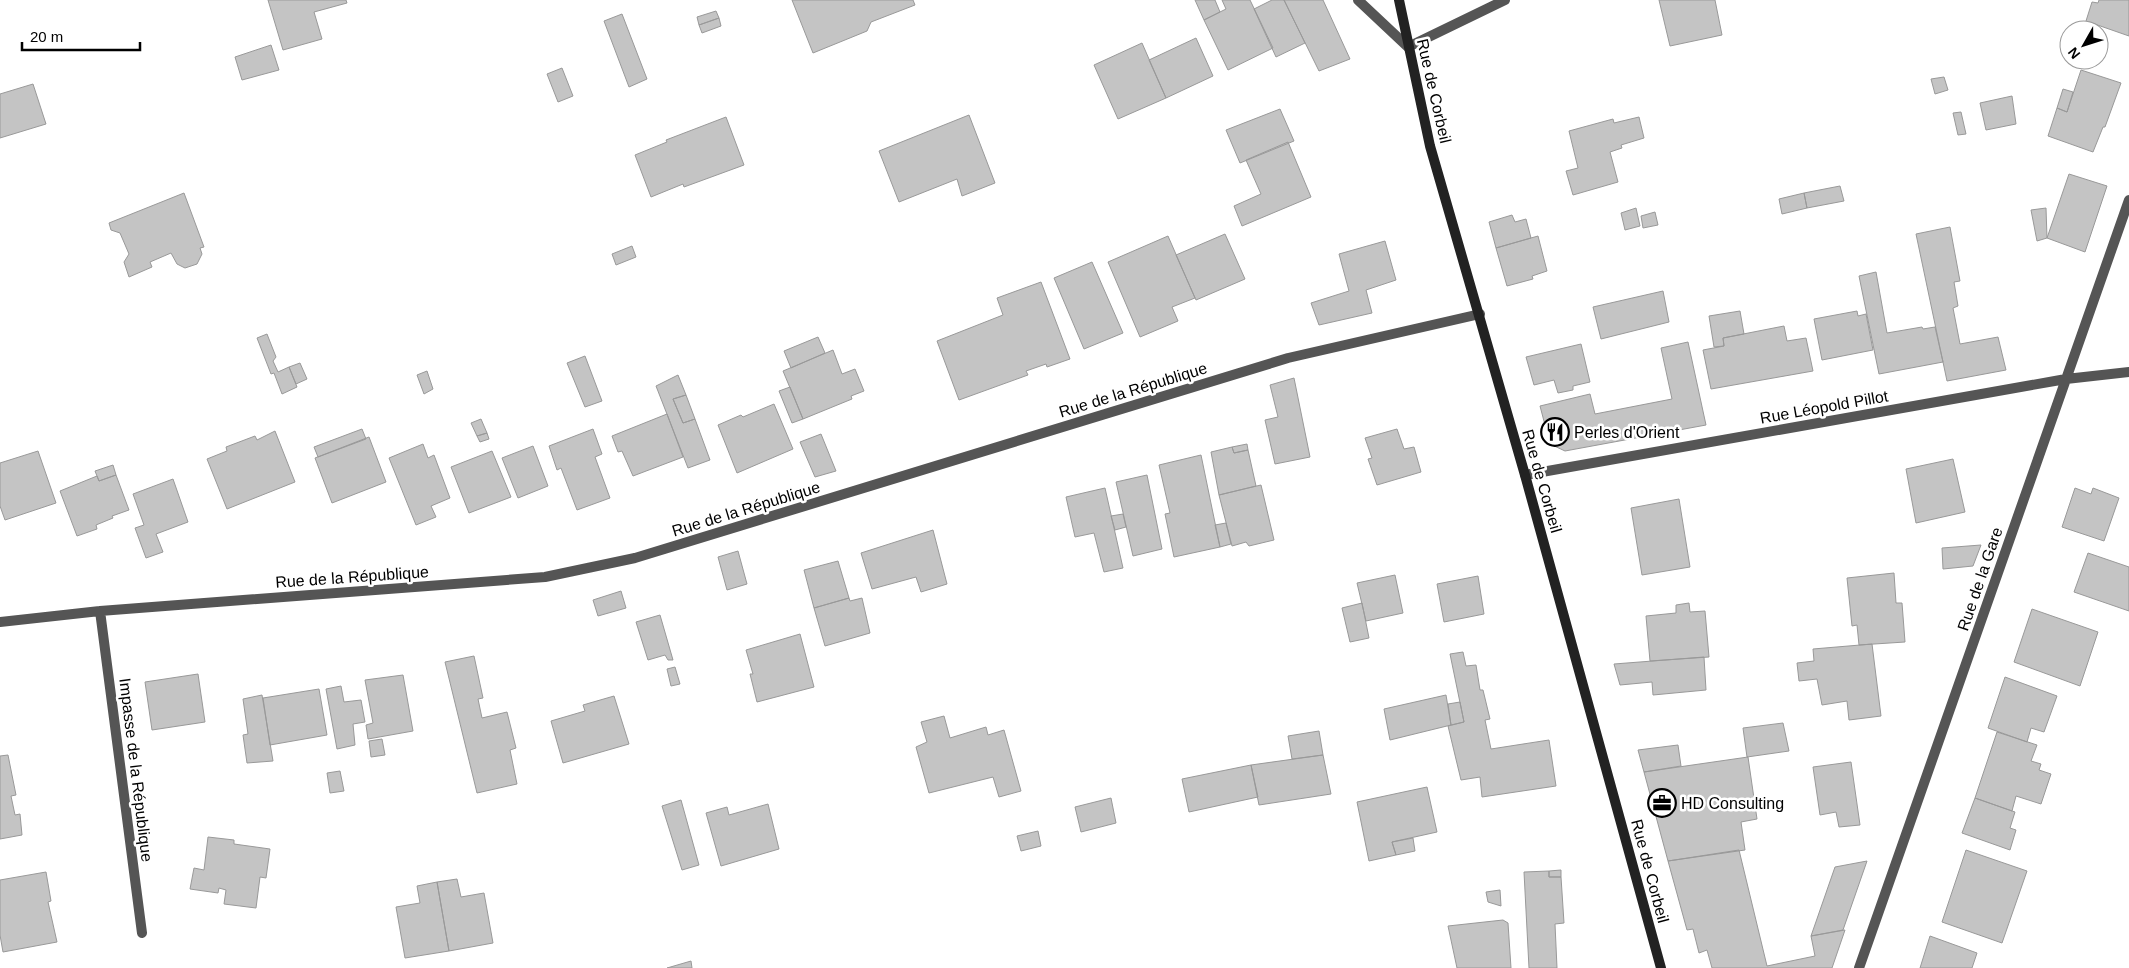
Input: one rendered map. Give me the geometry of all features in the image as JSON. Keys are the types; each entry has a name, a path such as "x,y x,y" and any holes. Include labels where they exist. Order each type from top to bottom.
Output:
{"main road":[{"name":"Rue de Corbeil","path":"1399,0 1430,146 1480,314 1661,968"}],"street":[{"path":"1358,0 1408,47 1505,0"},
{"name":"Rue de la Gare","path":"1859,968 2129,200"},
{"name":"Rue de la République","path":"0,622 100,612 545,577 635,558 1288,358 1480,314"},
{"name":"Rue Léopold Pillot","path":"1525,475 2066,379 2129,372"},
{"name":"Impasse de la République","path":"100,612 142,933"}],"building":[{"path":"268,0 346,0 347,3 314,12 322,39 283,50"},
{"path":"792,0 913,0 915,5 871,22 867,31 813,53"},
{"path":"1195,0 1215,0 1220,12 1204,20"},
{"path":"1222,0 1250,0 1273,48 1228,70 1204,20 1226,9"},
{"path":"1272,0 1284,0 1305,43 1276,57 1254,9"},
{"path":"1284,0 1323,0 1350,59 1319,71"},
{"path":"1659,0 1715,0 1722,35 1670,46"},
{"path":"2099,0 2129,0 2129,36 2109,29 2109,20 2086,20 2092,2 2098,3"},
{"path":"716,11 719,18 699,25 697,17"},
{"path":"622,14 647,79 629,87 604,21"},
{"path":"719,18 721,26 702,33 699,25"},
{"path":"1196,38 1213,76 1166,98 1149,60"},
{"path":"1142,43 1166,98 1118,119 1094,65"},
{"path":"271,45 279,70 242,80 235,57"},
{"path":"562,68 573,96 558,102 547,74"},
{"path":"2081,70 2121,83 2105,127 2103,127 2093,152 2048,136 2057,108 2067,112"},
{"path":"1944,77 1948,90 1935,94 1931,79"},
{"path":"33,84 46,124 0,138 0,94"},
{"path":"2063,89 2073,92 2067,112 2057,108"},
{"path":"2012,96 2016,124 1986,130 1980,103"},
{"path":"1280,109 1294,141 1240,163 1226,130"},
{"path":"1961,112 1966,134 1958,135 1953,113"},
{"path":"969,115 995,183 962,196 957,179 899,202 879,151"},
{"path":"726,117 744,165 684,187 683,184 651,197 635,155 667,142 666,140"},
{"path":"1639,117 1644,138 1621,145 1622,148 1610,152 1618,182 1573,195 1566,171 1578,168 1569,131 1613,119 1614,123"},
{"path":"1288,142 1311,197 1242,226 1234,206 1261,194 1246,160"},
{"path":"2069,174 2107,186 2085,252 2047,238"},
{"path":"1840,186 1844,201 1807,208 1804,193"},
{"path":"184,193 204,247 200,248 202,254 197,264 185,268 177,264 171,253 150,262 152,267 129,277 124,262 129,254 120,233 111,230 109,223"},
{"path":"1804,193 1807,208 1782,214 1779,199"},
{"path":"1636,208 1640,226 1625,230 1621,213"},
{"path":"2046,208 2047,238 2037,241 2031,210"},
{"path":"1655,212 1658,225 1643,228 1641,216"},
{"path":"1512,215 1515,222 1526,219 1531,238 1496,248 1489,222"},
{"path":"1950,227 1960,281 1954,282 1958,306 1953,308 1960,344 1998,337 2006,370 1947,381 1916,234"},
{"path":"1225,234 1245,279 1196,300 1176,255"},
{"path":"1168,236 1195,298 1172,307 1178,321 1140,337 1108,262"},
{"path":"1538,236 1547,271 1532,276 1533,279 1507,286 1496,248"},
{"path":"1385,241 1396,280 1366,290 1372,313 1319,325 1311,303 1349,291 1339,254"},
{"path":"632,246 636,257 616,265 612,254"},
{"path":"1092,262 1123,333 1084,349 1054,278"},
{"path":"1876,272 1887,333 1922,327 1923,329 1935,327 1943,362 1879,374 1859,276"},
{"path":"1041,282 1070,359 1047,367 1046,364 1026,371 1028,375 959,400 937,341 1003,315 997,298"},
{"path":"1663,291 1669,322 1601,339 1593,307"},
{"path":"1740,311 1744,334 1723,338 1724,346 1714,347 1709,316"},
{"path":"1857,311 1858,316 1866,314 1873,350 1822,360 1814,319"},
{"path":"1784,326 1787,341 1806,338 1813,371 1711,389 1703,350 1724,346 1723,338"},
{"path":"267,334 276,357 273,361 278,372 289,367 297,387 282,394 274,373 271,374 257,338"},
{"path":"818,337 825,353 791,368 784,351"},
{"path":"1688,342 1706,425 1565,451 1550,444 1540,406 1590,394 1595,414 1672,399 1661,348"},
{"path":"1581,344 1590,382 1573,386 1573,390 1558,393 1554,380 1534,385 1526,357"},
{"path":"833,350 842,374 855,369 864,391 851,396 852,399 803,419 783,371"},
{"path":"585,356 602,401 585,407 567,363"},
{"path":"300,363 307,379 296,384 289,367"},
{"path":"427,371 433,389 424,394 417,375"},
{"path":"678,375 686,395 673,399 683,423 695,419 710,460 688,468 656,386"},
{"path":"1294,378 1310,457 1275,464 1265,420 1278,417 1270,385"},
{"path":"790,387 803,419 792,423 779,391"},
{"path":"686,395 695,419 683,423 673,399"},
{"path":"774,404 793,449 737,473 718,425"},
{"path":"667,414 683,457 633,476 622,451 618,452 612,436"},
{"path":"481,419 487,433 477,436 471,423"},
{"path":"362,429 366,439 318,457 314,447"},
{"path":"593,429 602,454 595,457 610,498 577,510 561,468 557,470 549,446"},
{"path":"1397,429 1404,449 1414,447 1421,472 1377,485 1368,459 1372,458 1365,438"},
{"path":"275,431 295,482 227,509 207,459 227,451 226,447 255,436 257,440"},
{"path":"487,433 489,439 480,442 477,436"},
{"path":"821,434 836,471 815,477 800,442"},
{"path":"369,437 386,482 332,503 315,458"},
{"path":"423,444 428,458 434,455 450,498 431,506 436,517 416,525 389,458"},
{"path":"1247,444 1248,450 1234,453 1232,447"},
{"path":"533,446 548,486 518,498 502,458"},
{"path":"1232,447 1234,453 1248,450 1256,486 1219,495 1211,452"},
{"path":"38,451 56,503 5,520 0,506 0,463"},
{"path":"492,451 511,497 469,513 451,467"},
{"path":"1201,455 1220,547 1174,557 1165,514 1170,513 1159,465"},
{"path":"1953,459 1965,512 1916,523 1906,469"},
{"path":"113,465 116,475 99,481 95,471"},
{"path":"116,475 129,510 112,516 113,518 96,525 97,529 77,536 60,491 97,476 99,481"},
{"path":"1147,475 1162,549 1133,556 1116,482"},
{"path":"173,479 188,522 156,534 163,552 146,558 135,528 144,525 133,494"},
{"path":"1261,485 1274,540 1249,546 1246,542 1232,546 1219,495"},
{"path":"1105,488 1123,568 1104,572 1094,533 1075,537 1066,497"},
{"path":"2075,488 2091,494 2093,488 2119,498 2104,541 2062,527"},
{"path":"1679,499 1690,567 1642,575 1631,508"},
{"path":"1123,514 1126,527 1115,530 1111,516"},
{"path":"1226,523 1231,544 1220,547 1215,525"},
{"path":"933,530 947,584 921,592 916,577 872,589 861,553"},
{"path":"1981,545 1973,566 1943,569 1942,548"},
{"path":"738,551 747,584 727,590 718,557"},
{"path":"2088,553 2129,567 2129,611 2074,592"},
{"path":"838,561 849,598 814,608 804,570"},
{"path":"1894,573 1896,603 1902,603 1905,642 1859,645 1857,625 1852,626 1847,578"},
{"path":"1395,575 1403,613 1366,621 1357,583"},
{"path":"1478,576 1484,614 1444,622 1437,584"},
{"path":"621,591 626,608 598,616 593,600"},
{"path":"849,598 850,601 862,598 870,633 825,646 814,608"},
{"path":"1362,603 1369,638 1350,642 1342,608"},
{"path":"1689,603 1690,612 1705,611 1709,657 1650,661 1646,616 1676,613 1676,605"},
{"path":"2032,609 2098,632 2080,686 2014,662"},
{"path":"660,615 673,660 668,660 665,655 648,660 636,622"},
{"path":"800,634 814,687 757,702 750,674 753,674 746,650"},
{"path":"1872,644 1881,716 1849,720 1847,701 1822,705 1817,679 1799,681 1797,663 1814,661 1813,649"},
{"path":"1463,652 1466,666 1476,665 1480,690 1483,690 1490,719 1485,720 1491,749 1549,740 1556,786 1482,797 1480,777 1461,780 1448,726 1464,722 1450,654"},
{"path":"474,656 483,698 478,699 482,718 507,712 516,748 510,750 517,784 477,793 445,662"},
{"path":"1704,657 1706,690 1653,695 1652,682 1620,685 1614,664"},
{"path":"675,667 680,684 671,686 667,669"},
{"path":"198,674 205,722 152,730 145,682"},
{"path":"403,675 413,731 368,739 366,725 373,723 365,680"},
{"path":"2005,677 2057,696 2044,732 2031,728 2027,742 1988,728"},
{"path":"341,686 344,702 361,700 365,722 353,724 355,745 337,749 326,689"},
{"path":"319,689 327,735 270,745 263,698"},
{"path":"262,695 273,761 247,763 243,735 248,734 243,699"},
{"path":"1446,695 1451,725 1390,740 1384,709"},
{"path":"614,696 629,744 563,763 551,721 585,711 583,705"},
{"path":"1460,702 1464,722 1451,725 1448,704"},
{"path":"944,716 950,738 986,727 988,735 1004,730 1021,791 999,797 993,777 929,793 916,747 927,742 921,722"},
{"path":"1783,723 1789,751 1747,757 1743,728"},
{"path":"1319,731 1323,755 1292,759 1288,736"},
{"path":"1997,732 2037,745 2031,761 2041,764 2039,770 2051,774 2041,804 2016,796 2012,811 1975,798"},
{"path":"382,739 385,755 371,757 369,741"},
{"path":"1678,745 1681,766 1644,772 1638,750"},
{"path":"8,755 16,795 11,796 15,815 20,814 22,835 0,839 0,756"},
{"path":"1323,755 1331,794 1259,805 1251,765"},
{"path":"1748,757 1757,819 1741,822 1745,850 1668,861 1644,772"},
{"path":"1851,762 1860,825 1839,827 1836,812 1820,815 1813,767"},
{"path":"1251,765 1258,797 1189,812 1182,779"},
{"path":"340,771 344,791 330,793 327,773"},
{"path":"1427,787 1437,832 1392,842 1396,855 1369,861 1357,802"},
{"path":"1111,798 1116,823 1081,832 1075,807"},
{"path":"1975,798 2015,812 2010,828 2016,830 2010,850 1962,833"},
{"path":"681,800 699,865 682,870 662,806"},
{"path":"768,804 779,849 721,866 706,813 727,807 729,815"},
{"path":"1038,831 1041,846 1021,851 1017,836"},
{"path":"208,837 234,840 234,844 270,849 266,878 260,877 256,908 224,904 226,890 219,888 218,893 190,889 194,868 204,870"},
{"path":"1413,838 1415,851 1396,855 1392,842"},
{"path":"1739,850 1767,966 1815,956 1811,936 1845,930 1832,968 1712,968 1707,950 1699,953 1693,929 1687,930 1668,861"},
{"path":"1966,850 2027,871 2002,943 1942,922"},
{"path":"1867,861 1843,930 1811,936 1835,867"},
{"path":"1561,870 1561,877 1549,877 1549,871"},
{"path":"1549,871 1549,877 1561,877 1564,923 1555,924 1557,968 1529,968 1524,872"},
{"path":"46,872 51,901 48,902 57,942 3,952 0,935 0,880"},
{"path":"457,879 461,897 484,893 493,943 449,951 437,882"},
{"path":"437,882 449,951 405,958 396,907 420,903 417,886"},
{"path":"1500,890 1501,906 1488,902 1486,892"},
{"path":"1503,920 1508,923 1511,968 1457,968 1448,926"},
{"path":"1930,936 1977,953 1972,968 1920,968"},
{"path":"691,961 692,968 667,968"}],"place":[{"name":"Perles d'Orient","path":"1555,432"},
{"name":"HD Consulting","path":"1662,803"}]}
